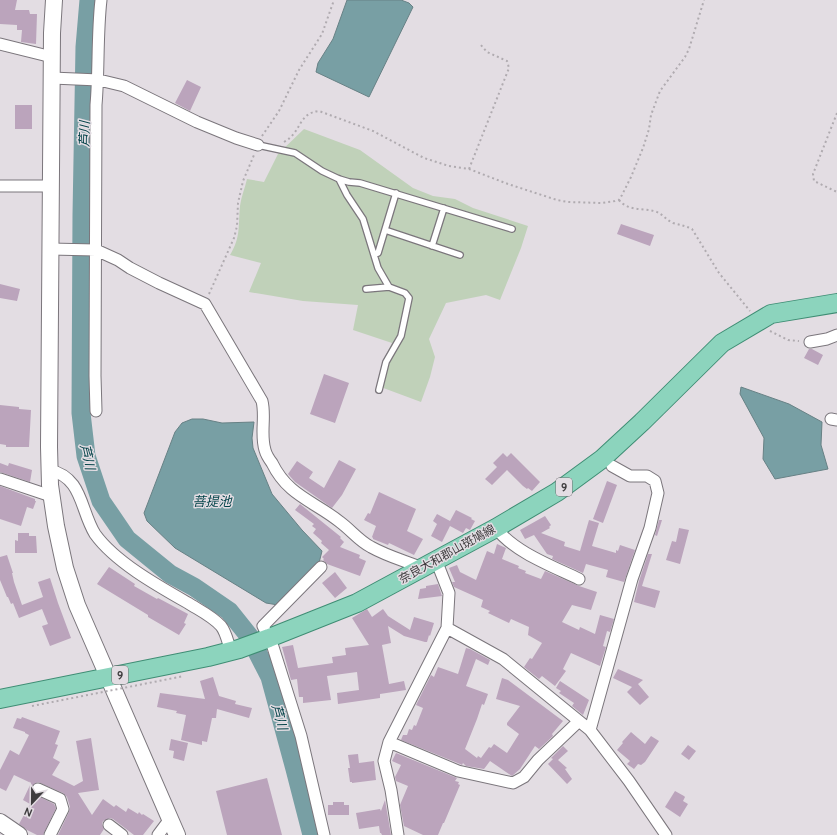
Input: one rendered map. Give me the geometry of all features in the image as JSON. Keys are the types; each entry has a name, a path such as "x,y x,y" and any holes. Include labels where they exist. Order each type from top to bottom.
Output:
{"main road":[{"name":"奈良大和郡山斑鳩線","path":"0,699 208,657 235,650 357,603 496,528 557,492 602,459 648,417 722,343 771,314 837,303"}],"street":[{"path":"54,0 48,416 51,496 65,568 77,604 176,835"},
{"path":"96,411 94,376 96,105 99,80 98,38 101,0"},
{"path":"0,44 52,57"},
{"path":"52,78 99,80 124,86 204,125 258,145"},
{"path":"0,186 51,186"},
{"path":"50,249 96,250 118,260 159,283 205,304 262,401 264,409 265,450 282,481 297,494 340,522 370,547 382,553 429,564 449,593 447,628 389,742 384,760 391,790 398,835"},
{"path":"810,342 819,341 837,335"},
{"path":"590,730 632,579 650,528 658,493 655,481 647,476 630,476 612,466"},
{"path":"50,470 66,476 73,485 79,495 90,525 104,545 142,575 211,617 221,626 235,650"},
{"path":"0,479 51,496"},
{"path":"496,528 499,533 517,547 539,560 579,579"},
{"path":"321,567 263,626 266,639 273,647 301,736 324,835"},
{"path":"447,628 503,659 590,730 629,781 666,835"},
{"path":"389,742 458,771 513,783 524,777 538,760 579,721"},
{"path":"38,788 60,799 63,809 50,835"},
{"path":"158,835 170,819"},
{"path":"0,822 18,835"},
{"path":"109,825 122,835"}],"lane":[{"path":"258,145 295,153 322,171 339,179 396,193 512,229"},
{"path":"339,179 347,195 364,219 378,268 389,287"},
{"path":"374,254 378,253 396,193"},
{"path":"432,246 444,208"},
{"path":"385,230 460,255"},
{"path":"366,289 389,287 405,293 409,298 401,336 386,362 379,390"}],"path":[{"path":"205,304 234,238 237,226 238,203 243,181 258,145 267,128 279,111 299,70 322,34 334,0"},
{"path":"619,200 631,177 643,148 649,129 651,115 660,90 685,57 689,49 704,0"},
{"path":"469,169 509,68 507,61 487,52 480,44"},
{"path":"270,148 286,142 292,137 306,115 310,112 319,111 373,131 424,158 449,166 469,169 556,200 601,203 619,200"},
{"path":"837,113 813,174 814,181 837,192"},
{"path":"619,200 626,206 655,211 673,223 692,229 719,273 754,314"},
{"path":"769,330 788,340 810,342"},
{"path":"32,706 184,676"}],"green space":[{"path":"304,129 360,150 413,188 433,196 455,199 473,208 528,226 521,248 500,300 486,295 446,303 429,339 435,357 421,402 378,386 383,361 392,343 353,330 358,305 303,301 249,292 261,263 230,255 236,243 241,203 247,179 264,182 278,154"}],"water":[{"path":"347,0 401,0 409,3 413,7 369,97 316,72 318,63 333,39"},
{"path":"741,387 789,404 822,422 821,445 828,469 775,479 763,459 764,438 740,394"},
{"name":"菩提池","path":"192,419 203,419 222,423 254,422 252,438 253,448 272,494 322,551 319,563 278,605 266,603 175,548 147,521 144,513 175,432 182,423"}],"building":[{"path":"0,0 17,0 15,10 29,10 30,14 37,14 36,44 21,42 22,30 17,30 17,25 0,24"},
{"path":"187,80 201,87 190,111 175,103"},
{"path":"15,105 32,105 32,129 15,129"},
{"path":"621,224 654,235 650,246 617,234"},
{"path":"0,284 20,289 17,301 0,298"},
{"path":"809,349 823,355 818,365 804,358"},
{"path":"324,374 349,383 335,423 310,414"},
{"path":"0,405 31,410 29,447 6,447 6,445 0,444"},
{"path":"503,453 507,457 511,453 540,482 532,491 523,486 507,470 492,485 485,479 497,467 493,463"},
{"path":"339,460 356,469 342,495 332,508 295,482 288,474 297,461 313,472 309,478 324,488"},
{"path":"0,463 8,466 9,463 32,470 30,482 0,472"},
{"path":"607,481 617,485 603,523 593,519"},
{"path":"0,486 35,499 36,501 33,509 27,507 21,526 0,519"},
{"path":"379,492 416,509 407,531 423,539 414,555 389,543 388,545 373,539 372,537 376,526 364,520 368,513 370,514"},
{"path":"300,504 341,537 340,538 344,542 340,547 360,555 359,558 366,561 360,576 327,564 323,560 324,559 322,557 329,550 313,533 316,529 312,526 314,524 295,510"},
{"path":"456,510 475,521 470,530 466,528 463,533 450,526 442,542 431,536 437,524 433,521 437,514 450,521"},
{"path":"545,516 551,525 549,527 550,528 541,533 565,542 564,546 580,551 589,520 599,523 592,546 616,553 616,550 618,551 620,545 635,550 624,582 606,577 608,570 586,564 583,573 552,559 553,556 547,554 534,535 525,539 520,530"},
{"path":"659,520 662,520 657,536 655,535"},
{"path":"679,528 689,530 680,564 666,560 672,541 676,542"},
{"path":"18,533 29,533 29,536 36,536 37,553 15,553 15,540 18,541"},
{"path":"497,544 506,548 502,559 519,566 518,568 526,571 525,573 541,579 545,571 597,592 591,610 572,605 562,622 579,630 580,627 595,634 600,615 614,619 610,632 607,631 603,646 606,647 600,666 571,653 563,669 566,671 555,686 542,676 539,679 524,667 530,658 532,659 542,643 528,635 529,627 511,619 509,623 488,613 490,611 481,607 483,600 454,587 452,582 455,582 449,568 457,565 460,572 476,580 487,551 494,554"},
{"path":"648,554 652,554 642,586 660,591 655,608 634,602"},
{"path":"7,555 22,605 43,597 38,582 50,578 71,638 50,646 42,626 48,624 42,609 19,618 13,603 11,604 7,597 0,580 0,557"},
{"path":"109,567 135,584 134,586 188,614 184,623 186,624 179,635 97,584"},
{"path":"335,572 347,588 335,598 322,583"},
{"path":"438,584 442,596 418,599 420,589 426,588 426,586"},
{"path":"367,609 372,617 383,609 388,616 410,630 414,617 434,623 427,642 404,636 388,626 391,643 382,645 389,684 404,681 406,690 380,694 380,698 338,704 337,693 359,690 357,672 327,676 331,700 303,703 303,697 299,697 297,679 291,680 282,647 293,645 298,668 333,663 332,657 346,655 345,648 369,645 352,618"},
{"path":"466,648 490,660 488,665 476,659 466,686 488,694 484,705 482,704 465,749 477,758 478,756 481,758 489,747 491,748 494,744 507,753 519,734 507,725 507,723 520,706 496,699 502,678 508,680 563,721 552,734 553,736 539,749 535,746 520,769 512,776 490,761 484,769 466,766 463,763 462,765 401,740 403,735 407,735 409,729 412,730 414,725 416,726 423,708 416,705 431,675 434,677 438,667 458,674"},
{"path":"618,669 643,680 638,684 649,697 640,705 627,692 632,687 613,678"},
{"path":"213,677 219,696 236,701 235,704 252,708 249,718 217,709 216,718 212,718 207,742 202,741 202,745 181,740 186,715 176,713 177,711 157,707 160,693 205,699 200,681"},
{"path":"560,681 589,700 583,715 572,706 574,703 559,693 561,691 556,688"},
{"path":"22,717 60,731 55,744 58,745 53,758 60,762 52,775 74,786 83,781 76,741 91,738 99,790 78,793 92,815 103,799 114,807 116,805 126,812 128,808 138,814 139,812 142,815 143,814 154,821 143,835 134,835 110,818 103,821 102,824 104,829 100,835 58,835 69,812 70,807 67,797 63,793 38,782 32,786 32,793 54,804 56,808 43,835 37,835 19,824 30,804 23,800 31,783 14,775 6,791 0,788 0,770 10,750 19,755 29,735 13,728 17,718 21,719"},
{"path":"631,732 645,744 651,736 659,741 645,762 641,765 638,764 634,769 627,764 630,761 617,750"},
{"path":"171,739 188,743 184,761 173,758 174,751 169,750"},
{"path":"688,745 696,751 689,760 681,754"},
{"path":"563,746 568,751 558,760 567,768 565,769 572,779 567,784 548,764 553,759 551,758"},
{"path":"396,753 457,778 455,781 459,782 458,784 460,785 438,835 423,835 404,826 400,805 408,786 396,781 395,777 401,765 392,761"},
{"path":"358,754 359,763 374,761 376,780 350,782 348,755"},
{"path":"267,778 282,835 227,835 216,791"},
{"path":"675,791 685,797 683,801 688,804 680,817 665,807"},
{"path":"385,800 391,835 382,835 380,833 379,826 359,829 356,813 380,809 381,811"},
{"path":"333,802 344,802 344,805 349,805 349,815 328,815 328,805 333,805"}],"waterway":[{"name":"芦川","path":"89,0 85,47 82,215 81,413 86,456 101,501 127,539 170,574 194,587 229,611 249,636 270,677 312,835"}]}
